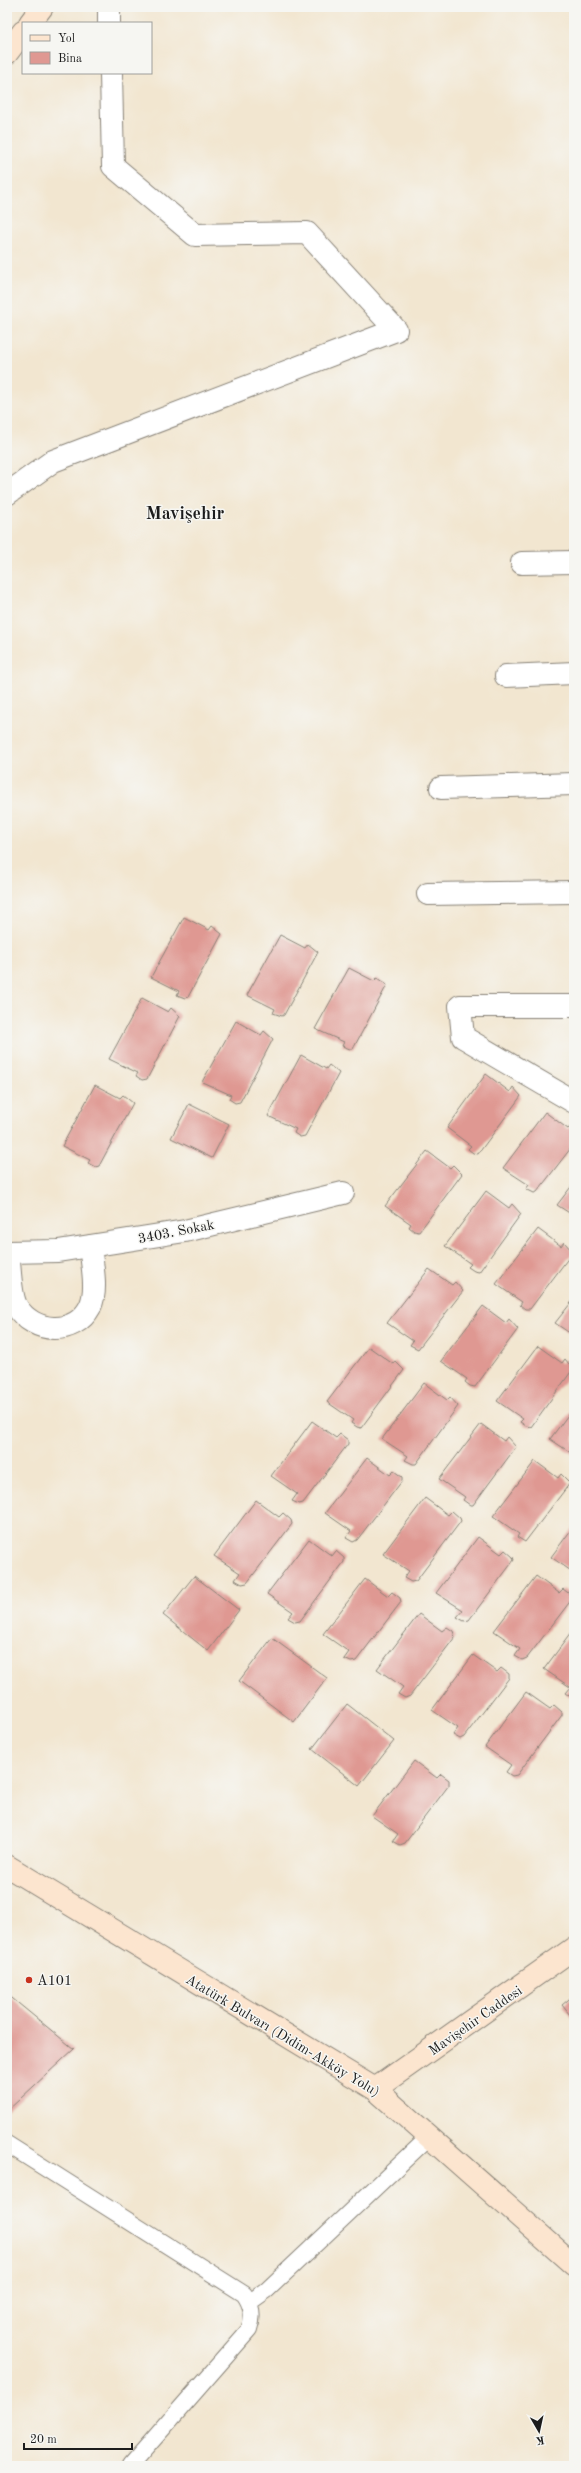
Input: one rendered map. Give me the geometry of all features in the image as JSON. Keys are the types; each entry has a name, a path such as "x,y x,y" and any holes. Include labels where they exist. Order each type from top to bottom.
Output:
{"main road":[{"path":"31,22 42,7"},
{"path":"7,53 22,33"},
{"name":"Atatürk Bulvarı (Didim-Akköy Yolu)","path":"7,1866 375,2089 573,2261"},
{"name":"Mavişehir Caddesi","path":"375,2089 574,1948"}],"street":[{"path":"109,7 109,22"},
{"path":"7,494 54,461 396,330 307,233 195,235 113,166 110,74"},
{"path":"522,563 574,562"},
{"path":"506,676 574,673"},
{"path":"441,788 574,784"},
{"path":"428,894 574,892"},
{"path":"574,1006 460,1006 463,1037 574,1102"},
{"name":"3403. Sokak","path":"7,1252 29,1253 90,1246 185,1231 343,1193"},
{"path":"7,1252 16,1305 35,1324 47,1328 60,1329 82,1317 90,1307 94,1295 90,1246"}],"lane":[{"path":"250,2302 267,2290 429,2137"},
{"path":"7,2144 244,2294 250,2302 252,2321 249,2330 130,2466"}],"building":[{"path":"184,917 209,930 212,926 222,934 188,997 185,998 177,995 179,991 151,977"},
{"path":"280,935 305,948 308,944 318,952 284,1015 282,1016 273,1013 275,1009 247,995"},
{"path":"349,968 374,981 377,978 387,985 353,1049 342,1046 344,1042 315,1029"},
{"path":"142,998 168,1012 171,1008 180,1016 147,1079 142,1080 136,1076 138,1073 109,1059"},
{"path":"236,1021 261,1035 264,1031 273,1039 240,1102 235,1103 229,1099 231,1095 202,1082"},
{"path":"301,1055 326,1069 329,1065 339,1073 305,1136 300,1137 294,1133 296,1129 268,1116"},
{"path":"486,1074 510,1092 513,1087 521,1096 478,1154 473,1153 468,1149 471,1146 447,1128"},
{"path":"95,1085 120,1098 123,1095 133,1103 99,1166 95,1167 88,1163 90,1160 62,1146"},
{"path":"189,1104 229,1124 212,1158 171,1138"},
{"path":"545,1112 568,1129 571,1126 574,1128 574,1144 537,1192 534,1193 526,1189 529,1185 503,1168"},
{"path":"427,1151 450,1168 453,1165 462,1174 419,1232 414,1231 409,1227 411,1224 385,1206"},
{"path":"574,1183 574,1216 557,1205"},
{"path":"486,1191 509,1208 512,1204 521,1214 479,1272 468,1267 471,1264 445,1246"},
{"path":"538,1229 561,1246 564,1242 573,1252 530,1309 525,1309 520,1305 522,1302 496,1284"},
{"path":"429,1269 452,1285 455,1282 463,1291 418,1349 410,1345 413,1341 387,1323"},
{"path":"574,1299 574,1336 555,1323"},
{"path":"483,1306 506,1323 509,1319 518,1329 475,1387 470,1386 465,1382 467,1379 441,1361"},
{"path":"538,1346 562,1363 565,1359 573,1369 531,1427 520,1422 523,1419 497,1401"},
{"path":"369,1347 393,1364 395,1361 404,1370 361,1428 351,1423 353,1420 327,1402"},
{"path":"424,1383 447,1400 450,1397 458,1406 416,1464 413,1464 405,1460 408,1456 382,1439"},
{"path":"574,1407 574,1455 550,1439"},
{"path":"312,1421 336,1438 340,1434 348,1440 348,1444 303,1503 299,1504 292,1501 297,1494 271,1476"},
{"path":"481,1424 504,1441 507,1437 516,1447 473,1505 470,1505 463,1500 465,1497 439,1479"},
{"path":"367,1458 390,1475 394,1471 402,1477 402,1481 357,1540 353,1542 346,1538 351,1531 325,1513"},
{"path":"535,1461 558,1478 561,1474 570,1483 525,1542 517,1537 519,1534 493,1516"},
{"path":"425,1498 448,1515 452,1511 460,1518 461,1521 416,1581 411,1582 404,1578 409,1571 383,1554"},
{"path":"256,1500 279,1517 283,1513 291,1520 292,1524 247,1583 242,1584 235,1580 240,1573 214,1556"},
{"path":"574,1526 574,1573 551,1557"},
{"path":"478,1537 501,1554 505,1550 513,1557 514,1560 469,1620 464,1621 457,1617 463,1610 436,1593"},
{"path":"309,1539 332,1556 336,1551 344,1558 344,1562 300,1621 295,1622 288,1618 293,1612 267,1594"},
{"path":"194,1576 239,1610 208,1651 163,1615"},
{"path":"536,1576 559,1593 563,1589 571,1595 572,1599 527,1658 522,1660 515,1656 520,1649 494,1631"},
{"path":"365,1579 388,1596 392,1592 400,1598 401,1602 356,1661 351,1662 344,1659 349,1652 323,1634"},
{"path":"419,1614 442,1631 447,1627 453,1631 455,1637 410,1696 405,1698 398,1694 403,1687 377,1669"},
{"path":"574,1629 574,1697 572,1698 565,1693 570,1687 544,1669"},
{"path":"272,1638 327,1678 294,1722 239,1681"},
{"path":"473,1655 497,1672 501,1668 509,1674 509,1678 464,1737 460,1739 453,1735 458,1728 432,1710"},
{"path":"526,1692 550,1709 554,1705 562,1712 562,1715 517,1775 512,1776 506,1772 511,1765 485,1747"},
{"path":"347,1704 394,1741 359,1786 312,1749"},
{"path":"414,1761 437,1778 441,1774 449,1780 449,1785 405,1843 400,1845 393,1841 398,1834 372,1816"},
{"path":"7,1994 74,2049 7,2111"},
{"path":"574,1995 574,2020 562,2005"}],"place":[{"name":"A101","path":"29,1980"}],"district":[{"name":"Mavişehir","path":"185,513"}]}
